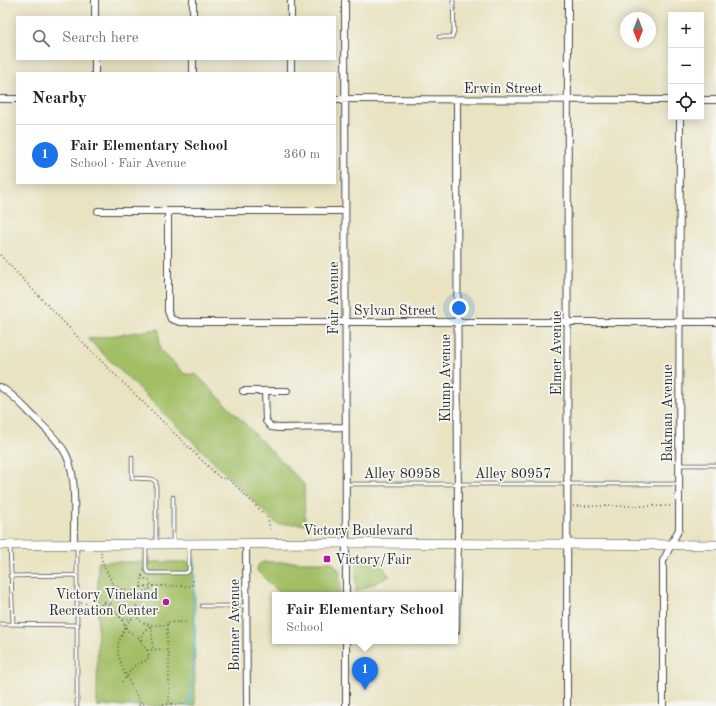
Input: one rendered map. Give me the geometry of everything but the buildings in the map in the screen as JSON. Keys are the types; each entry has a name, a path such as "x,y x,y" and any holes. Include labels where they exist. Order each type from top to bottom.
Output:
{"main road":[{"name":"Victory Boulevard","path":"0,544 173,545 346,543 716,545"}],"street":[{"path":"95,0 95,16"},
{"path":"193,0 193,16"},
{"path":"291,0 291,16"},
{"name":"Fair Avenue","path":"345,0 346,592"},
{"name":"Elmer Avenue","path":"567,706 568,0"},
{"path":"95,60 95,72"},
{"path":"193,60 193,72"},
{"path":"291,60 291,72"},
{"path":"0,100 16,100"},
{"name":"Erwin Street","path":"336,100 668,100"},
{"name":"Klump Avenue","path":"457,100 457,592"},
{"path":"704,100 716,100"},
{"name":"Bakman Avenue","path":"663,706 663,562 679,529 680,120"},
{"path":"98,211 345,211"},
{"name":"Sylvan Street","path":"168,211 168,311 171,319 180,322 716,322"},
{"path":"0,387 17,400 57,440 64,450 71,467 73,481 75,544"},
{"path":"243,391 287,391"},
{"path":"265,391 266,421 271,427 345,427"},
{"name":"Bonner Avenue","path":"246,544 247,706"},
{"path":"346,644 346,706"}],"lane":[{"path":"439,37 452,37 454,31 453,0"},
{"path":"132,457 132,478 152,479 156,482 156,544"},
{"path":"679,465 716,465"},
{"name":"Alley 80958","path":"346,484 458,484"},
{"name":"Alley 80957","path":"458,484 679,484"},
{"path":"173,497 173,545"},
{"path":"10,544 12,624"},
{"path":"75,544 78,624 77,706"},
{"path":"146,545 146,570 149,573 186,573 189,571 189,544"},
{"path":"10,576 77,575"},
{"path":"202,606 246,606"},
{"path":"0,624 78,624"}],"path":[{"path":"0,255 93,352 220,478 229,479 266,516 270,529"},
{"path":"568,506 679,506"},
{"path":"101,544 102,563 110,576 113,586 108,599 105,600 105,604"},
{"path":"141,587 142,567"},
{"path":"142,574 144,578 150,581 150,590 144,591 144,596 148,597"},
{"path":"112,590 136,590 141,587 150,586 192,586 193,579"},
{"path":"113,586 116,586 117,589"},
{"path":"136,590 136,612 139,620 150,625 167,625 167,622 187,622"},
{"path":"108,599 111,602 109,605"},
{"path":"77,603 109,605 120,617 128,631 141,640"},
{"path":"136,612 128,621 118,644 119,660 140,702 155,706"},
{"path":"120,617 132,618"},
{"path":"122,682 135,665 147,660 149,656 141,640 143,632 150,625"},
{"path":"150,625 153,650"},
{"path":"167,625 167,652"},
{"path":"147,650 162,649 170,654 169,704"},
{"path":"139,706 140,702"},
{"path":"161,706 161,704 186,704"}],"green space":[{"path":"159,329 160,350 185,374 197,375 304,484 305,524 277,524 88,339"},
{"path":"361,561 384,562 384,569 390,576 356,592 356,565"},
{"path":"98,562 194,562 195,706 97,706"},
{"path":"332,562 340,571 340,592 279,592 257,571 260,563"}],"waterway":[{"path":"188,706 191,690 195,641 194,558"}],"place":[{"name":"Victory/Fair","path":"327,559"},
{"name":"Victory Vineland Recreation Center","path":"166,602"},
{"name":"Fair Elementary School","path":"365,690"}]}
